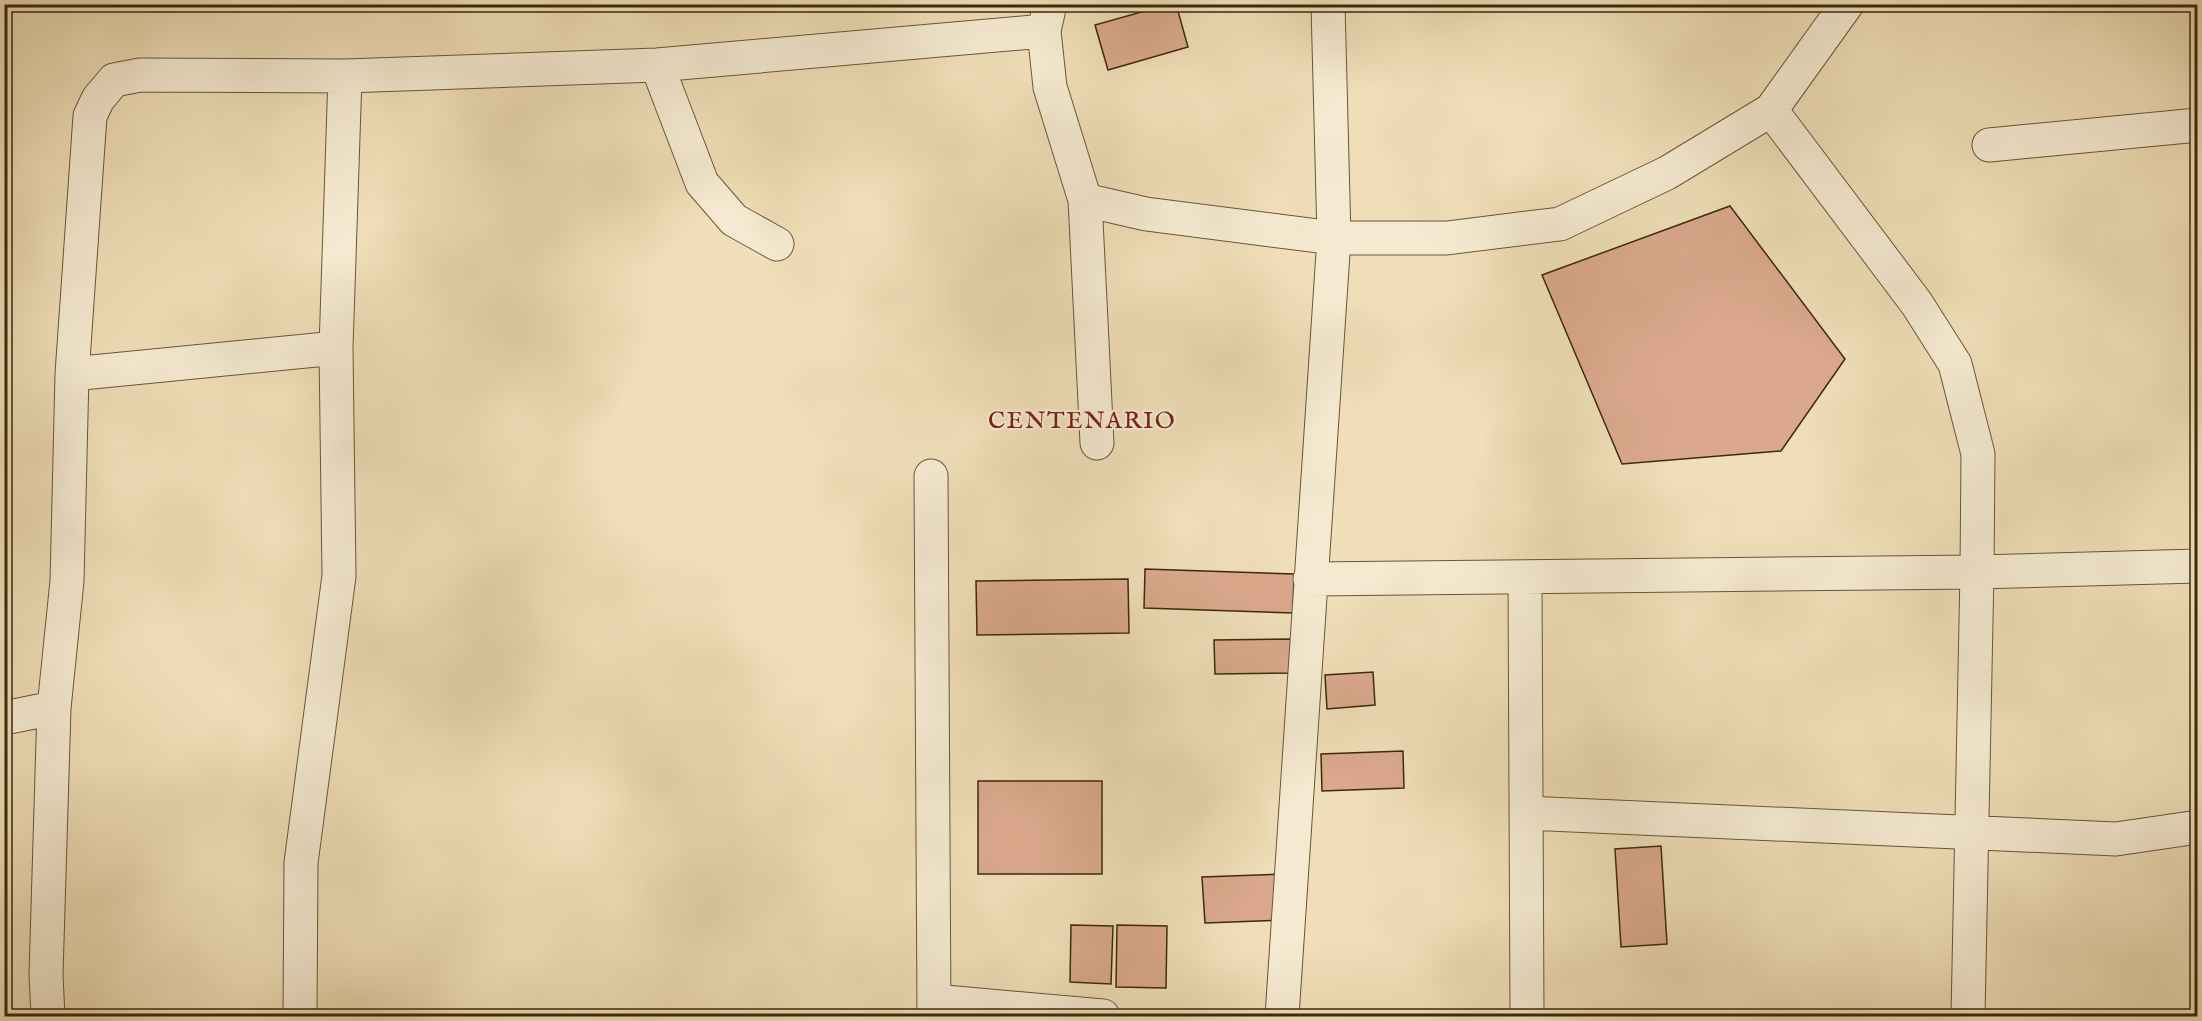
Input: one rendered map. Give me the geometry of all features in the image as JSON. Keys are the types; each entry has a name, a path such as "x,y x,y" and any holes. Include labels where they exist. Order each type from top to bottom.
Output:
{"street":[{"path":"1282,1017 1334,238 1328,4"},
{"path":"1085,200 1146,214 1334,238 1447,238 1560,224 1667,173 1771,110 1847,4"},
{"path":"48,1017 46,975 54,708 66,581 72,374 90,116 98,99 114,80 140,75 345,76 657,65 1047,18 1050,87 1085,200 1097,443"},
{"path":"657,65 702,183 735,220 777,244"},
{"path":"300,1017 301,863 339,576 336,348 345,76"},
{"path":"1771,110 1917,304 1955,364 1978,454 1968,1017"},
{"path":"1989,145 2198,125"},
{"path":"72,374 336,348"},
{"path":"931,476 934,1009 1103,1017"},
{"path":"1310,579 1977,572 2198,566"},
{"path":"1525,578 1527,1017"},
{"path":"4,718 54,708"},
{"path":"1526,813 1972,834 2116,838 2198,827"}],"building":[{"path":"1176,4 1188,47 1108,70 1095,25"},
{"path":"1730,206 1845,359 1781,451 1622,464 1542,275"},
{"path":"1145,569 1294,574 1293,613 1144,608"},
{"path":"1128,579 1129,633 977,635 976,581"},
{"path":"1293,639 1294,673 1215,674 1214,640"},
{"path":"1373,672 1375,705 1327,709 1325,675"},
{"path":"1403,751 1404,788 1322,791 1321,754"},
{"path":"978,781 1102,781 1102,874 978,874"},
{"path":"1661,846 1667,944 1621,947 1615,849"},
{"path":"1283,874 1285,920 1205,923 1202,877"},
{"path":"1071,925 1113,926 1111,984 1070,982"},
{"path":"1117,925 1167,926 1166,988 1116,987"}],"district":[{"name":"CENTENARIO","path":"1082,421"}]}
